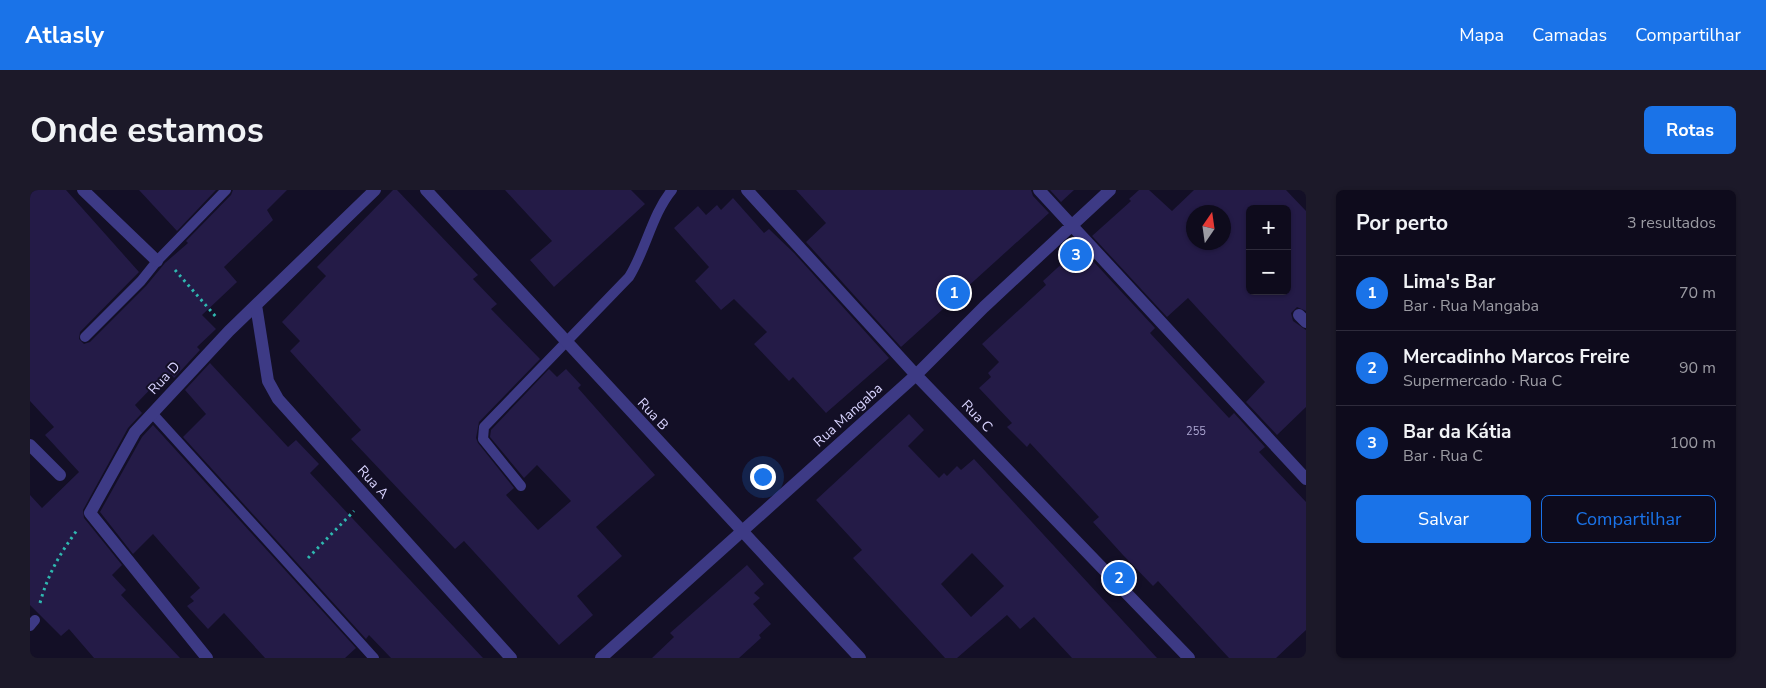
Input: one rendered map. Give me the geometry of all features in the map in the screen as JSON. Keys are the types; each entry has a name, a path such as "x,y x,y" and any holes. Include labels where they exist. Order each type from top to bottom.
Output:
{"street":[{"path":"83,190 157,261"},
{"name":"Rua D","path":"90,513 135,432 229,331 375,190"},
{"name":"Rua B","path":"426,190 860,658"},
{"name":"Rua C","path":"747,190 916,375 1190,658"},
{"path":"1039,190 1306,479"},
{"name":"Rua Mangaba","path":"601,658 741,530 916,375 984,307 1110,190"},
{"name":"Rua A","path":"256,305 268,381 278,398 511,658"},
{"path":"30,445 60,475"},
{"path":"90,513 207,658"}],"lane":[{"path":"85,337 141,281 157,261 226,190"},
{"path":"521,486 483,439 484,427 567,344 629,277 638,261 660,209 672,190"},
{"path":"152,413 374,658"}],"path":[{"path":"190,286 229,331"},
{"path":"296,570 367,498"},
{"path":"32,623 47,577 63,549 90,513"}],"building":[{"path":"30,190 66,190 139,272 80,332 79,339 84,344 90,342 146,286 165,263 188,243 186,241 231,195 233,190 287,190 267,210 273,220 224,267 237,282 202,315 216,329 197,347 200,350 174,378 171,374 169,376 166,373 135,405 142,413 128,428 83,510 84,518 122,565 112,575 126,590 121,595 180,658 94,658 69,629 61,636 30,605 30,495 42,508 79,472 45,435 54,427 30,401"},
{"path":"139,190 216,190 177,231"},
{"path":"393,190 397,190 478,275 473,279 497,304 491,309 540,359 479,422 476,438 514,488 506,495 538,530 571,501 537,465 524,478 490,437 491,430 549,369 557,377 566,369 581,385 578,388 655,475 596,527 622,556 577,596 593,615 559,645 464,541 455,549 351,439 361,430 290,351 300,341 282,322 326,276 317,267"},
{"path":"505,190 631,190 645,204 554,287 530,260 552,241"},
{"path":"796,190 1031,190 1033,196 1049,213 901,347 806,242 826,223"},
{"path":"1050,190 1074,190 1061,202"},
{"path":"1139,190 1149,190 1172,211 1194,190 1286,190 1306,211 1306,311 1297,307 1291,313 1293,321 1306,330 1306,407 1277,435 1246,402 1265,382 1188,298 1167,317 1092,236 1131,201 1129,199"},
{"path":"733,198 764,233 769,229 794,253 889,358 826,413 793,377 789,381 754,344 767,332 734,299 721,310 695,281 709,267 674,228 698,206 706,215 717,205 721,210"},
{"path":"1080,247 1155,328 1150,333 1229,418 1234,413 1265,447 1259,452 1306,502 1306,630 1276,658 1229,658 1158,581 1153,586 1123,555 1093,522 1099,517 1030,443 1027,447 1007,427 1012,423 979,388 991,377 988,373 999,362 982,344 1046,285 1043,281"},
{"path":"210,363 288,447 296,440 319,464 310,473 483,658 391,658 369,635 366,639 183,437 206,414 185,390"},
{"path":"909,414 924,430 908,446 939,478 944,473 947,476 957,466 961,470 974,459 1157,658 1072,658 1034,617 1020,629 1007,615 957,658 945,658 853,558 862,550 816,500","holes":["972,553 1004,586 971,617 941,584"]},
{"path":"153,425 356,648 345,658 265,658 224,613 208,629 187,606 194,601 190,597 200,588 153,534 133,554 100,512 142,437"},
{"path":"747,565 764,584 754,593 760,598 753,604 771,624 759,635 761,638 739,658 652,658 674,637 670,633"}],"place":[{"name":"Bar da Kátia","path":"1076,255"},
{"name":"Lima's Bar","path":"954,293"},
{"name":"Mercadinho Marcos Freire","path":"1119,578"}]}
